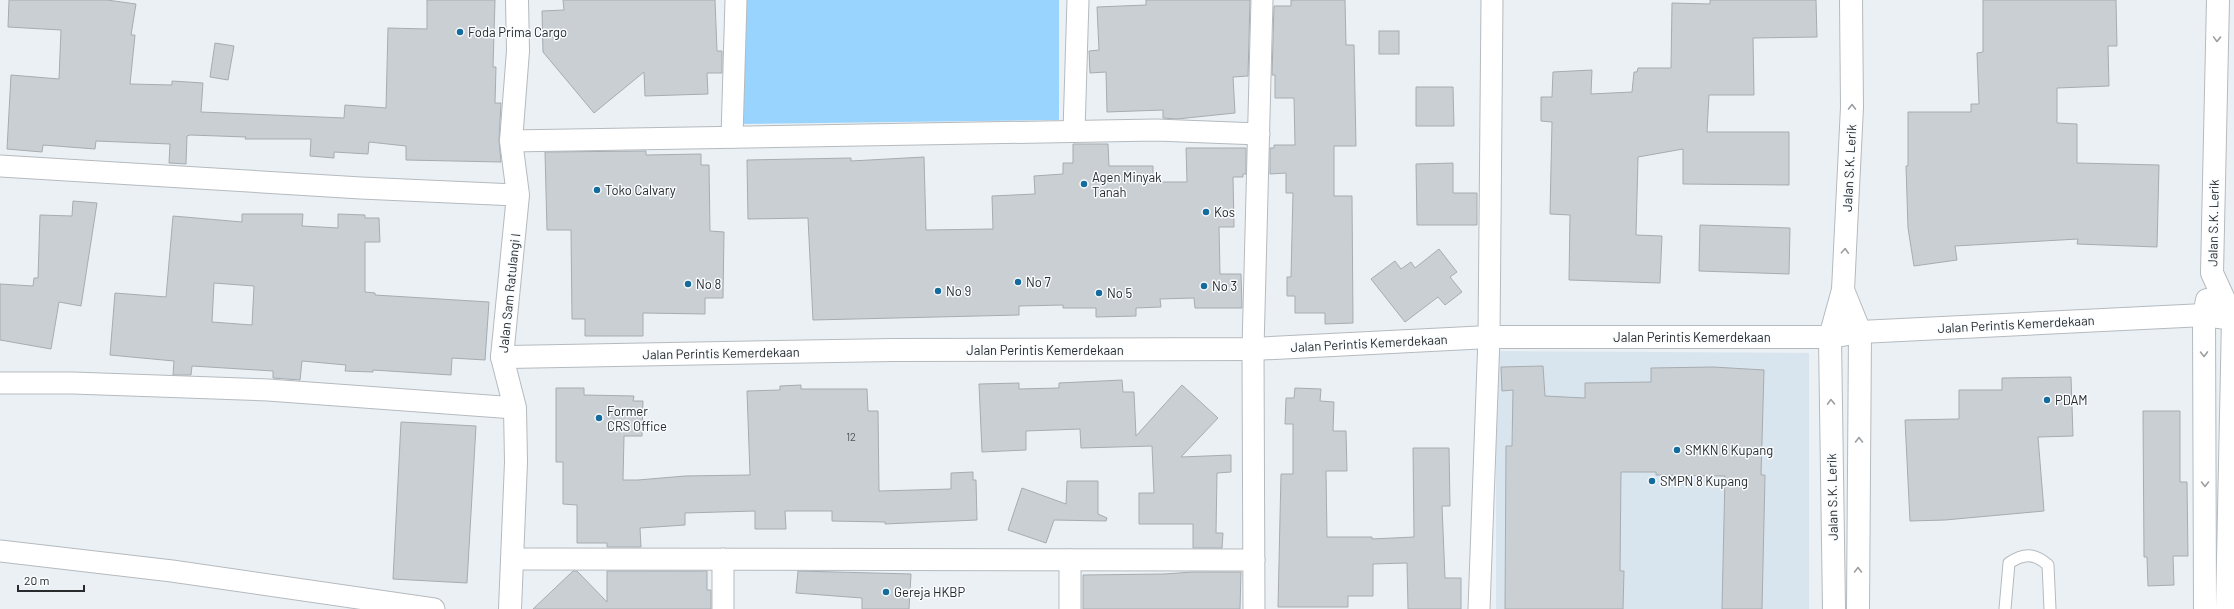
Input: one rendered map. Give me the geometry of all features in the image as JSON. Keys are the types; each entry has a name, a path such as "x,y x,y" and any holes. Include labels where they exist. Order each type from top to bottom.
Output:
{"main road":[{"name":"Jalan Sam Ratulangi I","path":"510,609 516,462 515,408 502,357 518,195 511,141 518,51 517,0"},
{"name":"Jalan S.K. Lerik","path":"1834,609 1830,336 1844,290 1852,107 1851,0"},
{"name":"Jalan S.K. Lerik","path":"2218,0 2212,273 2234,319 2227,609"},
{"path":"2205,609 2204,315 2212,273"},
{"name":"Jalan S.K. Lerik","path":"1844,290 1860,332"},
{"name":"Jalan Perintis Kemerdekaan","path":"502,357 893,350 1253,349 1489,336 1830,336 1860,332 2204,315 2234,319"},
{"path":"1858,609 1860,332"}],"street":[{"path":"732,137 736,0"},
{"path":"1074,131 1078,0"},
{"path":"1254,609 1253,349 1262,0"},
{"path":"1479,609 1489,336 1492,0"},
{"path":"511,141 1156,130 1259,134"},
{"path":"0,166 360,188 518,195"},
{"path":"0,382 268,390 515,408"},
{"path":"0,551 172,571 434,609"},
{"path":"512,559 1254,560"},
{"path":"722,559 723,609"},
{"path":"1070,560 1070,609"}],"lane":[{"path":"2005,609 2009,562 2019,556 2029,555 2040,558 2048,565 2050,609"}],"shaded area":[{"path":"733,0 1059,0 1059,120 734,124"},
{"name":"SMPN 8 Kupang","path":"1496,351 1809,353 1809,609 1496,609"}],"building":[{"path":"9,0 107,0 136,4 131,35 135,35 130,84 172,85 172,81 203,83 201,112 344,118 345,105 386,108 388,28 427,29 427,0 495,0 493,67 496,67 495,103 501,103 499,140 501,162 406,160 406,146 369,142 368,154 334,152 334,158 310,156 311,139 245,139 246,137 190,135 187,136 186,164 169,163 170,144 96,141 95,149 43,145 42,152 7,149 11,75 59,79 61,30 8,27"},
{"path":"563,0 715,0 717,51 722,51 722,73 707,73 708,94 645,96 644,72 594,113 543,52 542,11 564,10"},
{"path":"1146,0 1250,0 1248,76 1233,77 1235,113 1177,119 1163,118 1163,110 1107,112 1106,72 1090,73 1089,51 1099,50 1097,7 1146,5"},
{"path":"1291,0 1345,0 1346,45 1354,45 1356,146 1334,146 1334,196 1352,196 1353,323 1325,324 1325,313 1295,313 1295,296 1287,296 1287,277 1291,277 1293,193 1286,193 1286,173 1270,174 1270,148 1274,148 1274,145 1295,145 1294,98 1275,98 1275,75 1272,75 1274,6 1291,6"},
{"path":"1710,0 1816,0 1817,37 1753,38 1754,95 1709,95 1707,132 1789,132 1789,185 1683,184 1683,149 1638,157 1636,235 1662,236 1660,283 1569,280 1570,215 1550,214 1552,122 1541,121 1541,97 1552,97 1553,72 1592,70 1591,94 1632,92 1634,72 1637,72 1638,68 1671,68 1672,3 1710,4"},
{"path":"1983,0 2116,0 2117,46 2108,46 2109,86 2057,88 2057,123 2077,124 2077,163 2159,165 2157,247 2077,244 2078,239 1955,246 1957,260 1914,266 1908,228 1906,166 1908,166 1908,112 1971,112 1971,104 1979,104 1977,53 1983,52"},
{"path":"1379,31 1399,31 1399,54 1379,54"},
{"path":"215,43 234,46 228,80 210,77"},
{"path":"1416,87 1453,87 1454,126 1416,126"},
{"path":"1073,144 1108,144 1109,166 1153,166 1153,182 1187,182 1186,148 1246,148 1246,174 1243,174 1243,177 1233,177 1234,227 1219,227 1220,274 1241,274 1242,308 1195,308 1194,298 1160,299 1161,307 1136,308 1136,316 1096,317 1096,308 1063,308 1063,305 1019,306 1019,315 813,320 808,218 748,219 747,160 851,158 851,161 924,157 926,230 993,229 992,196 1035,194 1034,176 1063,174 1063,163 1073,163"},
{"path":"646,151 646,155 701,154 701,165 709,165 710,231 724,232 723,298 705,298 705,314 643,313 643,336 585,336 585,319 572,319 571,230 547,230 545,152"},
{"path":"1453,163 1453,193 1477,193 1477,225 1417,225 1416,164"},
{"path":"73,201 97,203 81,306 59,302 51,349 0,340 0,284 33,286 34,278 38,278 40,215 72,216"},
{"path":"242,214 303,214 302,226 338,228 338,214 365,215 365,218 379,218 380,242 365,242 365,292 375,293 375,295 489,302 485,360 452,358 451,375 373,370 373,372 345,371 346,365 302,361 300,380 273,378 273,371 192,366 191,375 173,375 174,361 110,355 115,293 166,297 173,216 242,222","holes":["214,283 254,286 252,325 212,322"]},
{"path":"1700,225 1790,228 1789,274 1699,271"},
{"path":"1439,249 1457,272 1450,277 1462,292 1445,305 1438,297 1405,322 1371,279 1395,261 1401,269 1411,262 1415,268"},
{"path":"1543,366 1545,396 1585,398 1585,383 1651,382 1651,368 1713,367 1764,370 1761,475 1765,475 1762,609 1722,609 1725,476 1656,475 1656,472 1621,472 1620,571 1624,571 1623,609 1505,609 1506,446 1512,446 1513,390 1502,391 1501,367"},
{"path":"2071,377 2073,436 2038,437 2044,511 1945,520 1910,521 1905,420 1959,419 1959,390 2002,390 2002,378"},
{"path":"1122,380 1123,392 1134,392 1136,436 1182,385 1218,418 1181,457 1231,455 1231,472 1217,473 1216,533 1223,533 1222,548 1193,548 1193,524 1139,524 1139,493 1154,493 1152,446 1081,448 1080,429 1026,431 1026,450 982,452 979,384 1019,383 1019,389 1059,388 1059,383"},
{"path":"801,385 801,389 867,389 868,411 878,411 879,491 951,489 951,473 973,472 973,480 976,480 977,520 885,524 885,522 832,521 832,511 785,511 786,529 755,529 755,511 685,513 685,525 640,528 641,547 607,547 607,543 577,543 577,505 563,504 563,462 556,462 556,388 584,388 584,395 634,396 633,401 643,401 642,436 624,436 623,480 638,480 685,476 750,475 747,391 780,390 780,386"},
{"path":"1295,388 1321,389 1320,401 1334,402 1333,431 1346,431 1347,471 1326,471 1327,537 1372,537 1372,539 1414,537 1413,448 1449,448 1450,506 1442,506 1445,578 1461,578 1461,609 1408,609 1407,563 1373,564 1373,596 1348,596 1348,607 1278,607 1281,474 1293,474 1293,424 1285,424 1286,398 1294,398"},
{"path":"2143,411 2180,411 2180,482 2187,482 2188,556 2173,556 2174,585 2148,586 2147,557 2144,557"},
{"path":"401,422 476,426 467,583 393,579"},
{"path":"1067,481 1098,481 1098,514 1107,518 1106,521 1054,520 1046,543 1008,530 1022,488 1066,504"},
{"path":"573,571 577,571 607,602 607,571 707,571 707,590 711,590 711,609 533,609"},
{"path":"798,571 911,574 909,609 862,609 862,598 796,593"},
{"path":"1193,572 1241,572 1240,609 1083,609 1083,575 1164,574"}],"place":[{"name":"Foda Prima Cargo","path":"460,32"},
{"name":"Agen Minyak Tanah","path":"1084,184"},
{"name":"Toko Calvary","path":"597,190"},
{"name":"Kos","path":"1206,212"},
{"name":"No 7","path":"1018,282"},
{"name":"No 8","path":"688,284"},
{"name":"No 3","path":"1204,286"},
{"name":"No 9","path":"938,291"},
{"name":"No 5","path":"1099,293"},
{"name":"PDAM","path":"2047,400"},
{"name":"Former CRS Office","path":"599,418"},
{"name":"SMKN 6 Kupang","path":"1677,450"},
{"name":"SMPN 8 Kupang","path":"1652,481"},
{"name":"Gereja HKBP","path":"886,592"}]}
